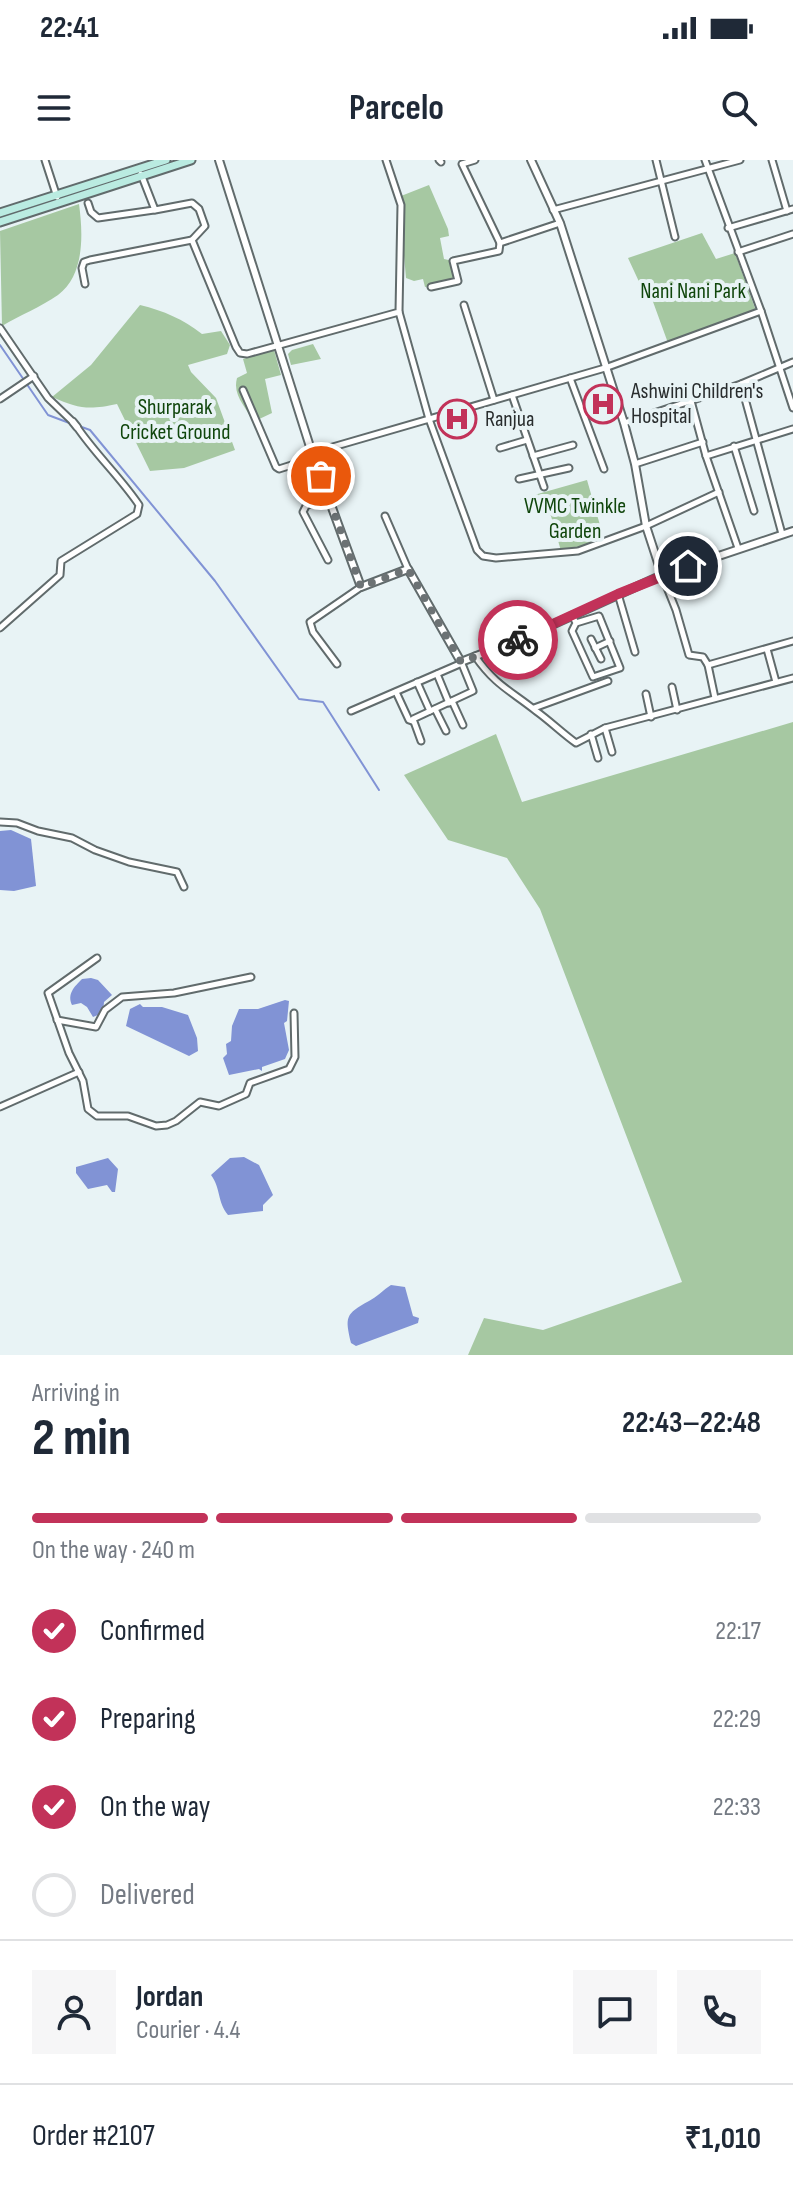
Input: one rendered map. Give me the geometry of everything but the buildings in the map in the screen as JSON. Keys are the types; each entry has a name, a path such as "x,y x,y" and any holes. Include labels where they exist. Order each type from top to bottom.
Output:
{"main road":[{"path":"140,173 166,160"},
{"path":"0,222 56,194 78,192 191,160"},
{"path":"0,213 59,203 78,192"}],"street":[{"path":"45,160 59,203"},
{"path":"219,160 313,455 361,587"},
{"path":"386,160 401,205 399,312 429,419 477,550 483,556 566,554 646,526 719,492"},
{"path":"431,287 458,281 453,261 499,251 500,243 462,164 475,160"},
{"path":"531,160 560,223 624,423 646,526 662,575 691,657 700,656 708,665 715,698"},
{"path":"656,160 675,237"},
{"path":"705,160 793,408"},
{"path":"553,210 740,160"},
{"path":"728,228 790,210 772,160"},
{"path":"140,173 155,210"},
{"path":"85,284 84,262 192,240 205,226 197,205 104,218 94,215 88,203"},
{"path":"500,243 560,223"},
{"path":"738,252 793,234"},
{"path":"192,240 240,353 247,354 399,312"},
{"path":"464,305 494,400"},
{"path":"243,390 279,469 313,455 429,419 605,368 761,311"},
{"path":"0,328 48,398 75,424 139,505 137,514 61,561 60,575 0,628"},
{"path":"624,423 741,384 793,362"},
{"path":"0,399 34,376"},
{"path":"570,378 604,469"},
{"path":"741,384 782,534"},
{"path":"512,395 544,487"},
{"path":"691,401 706,456 738,548"},
{"path":"706,456 793,429"},
{"path":"500,448 527,440"},
{"path":"635,464 703,442"},
{"path":"533,456 573,445"},
{"path":"734,446 754,511"},
{"path":"519,479 569,468"},
{"path":"327,495 306,506 303,512 328,560"},
{"path":"385,516 408,569 462,663 473,691 412,721"},
{"path":"351,711 662,575 793,531"},
{"path":"337,664 313,632 310,622 361,587 408,569"},
{"path":"618,594 635,652"},
{"path":"572,615 576,623"},
{"path":"599,616 620,668 593,677 572,631 576,623 599,616"},
{"path":"591,639 601,659"},
{"path":"595,648 610,641"},
{"path":"708,665 793,641"},
{"path":"767,649 776,682"},
{"path":"475,656 484,670 510,695 533,708 576,743 605,728 793,678"},
{"path":"437,674 463,725"},
{"path":"533,708 608,681"},
{"path":"417,682 446,731"},
{"path":"672,687 677,710"},
{"path":"396,692 421,741"},
{"path":"646,694 651,717"},
{"path":"605,728 612,752"},
{"path":"591,734 598,758"},
{"path":"0,822 17,823 72,838 129,862 177,872 184,887"},
{"path":"97,958 48,993 83,1081 88,1109 97,1116 128,1116 156,1126 167,1125 200,1102 219,1106 246,1094 250,1083 285,1072 295,1057 294,1013"},
{"path":"56,1019 96,1027 105,1010 122,997 174,993 251,977"},
{"path":"0,1107 79,1072"}],"green space":[{"path":"429,185 448,229 449,236 440,238 444,259 453,261 458,281 425,287 423,279 414,281 406,278 399,200 401,196"},
{"path":"79,204 80,253 78,265 67,287 45,303 2,326 0,231"},
{"name":"Nani Nani Park","path":"702,233 716,259 735,253 756,311 668,343 648,288 641,286 628,258"},
{"name":"Shurparak Cricket Ground","path":"140,305 173,316 202,334 221,331 230,345 227,354 188,365 216,398 235,450 184,468 150,471 117,404 84,407 52,397 91,365"},
{"path":"313,344 321,359 291,365 288,354 292,350"},
{"path":"274,350 281,375 265,379 272,413 253,422 238,396 237,378 247,373 243,359"},
{"name":"VVMC Twinkle Garden","path":"587,480 604,539 579,549 561,551 547,508 538,511 520,499"},
{"path":"793,722 793,1355 468,1355 484,1318 543,1330 682,1282 540,909 507,858 448,840 404,775 496,734 522,802"}],"water":[{"path":"11,830 31,839 36,886 14,891 0,890 0,831"},
{"path":"82,979 98,980 112,995 104,1002 103,1013 93,1017 81,1003 72,1005 70,997"},
{"path":"289,1001 287,1021 284,1023 289,1050 285,1059 262,1067 262,1071 229,1075 223,1058 227,1054 226,1044 231,1041 232,1026 239,1009 258,1009"},
{"path":"140,1004 188,1015 197,1038 198,1051 189,1056 126,1026 130,1009"},
{"path":"244,1157 259,1165 273,1195 263,1205 263,1211 228,1215 211,1175 230,1158"},
{"path":"108,1158 118,1169 115,1192 107,1185 88,1189 76,1173 76,1167"},
{"path":"391,1285 405,1287 413,1316 419,1318 418,1323 356,1346 351,1343 348,1322 351,1313"}],"waterway":[{"path":"0,345 48,415 72,424"},
{"path":"79,426 90,430 215,581 299,699 323,702 379,790"}],"way so far":[{"path":"321,476 361,587 408,569 461,662 518,640"}],"place":[{"name":"Ashwini Children's Hospital","path":"603,404"},
{"name":"Ranjua","path":"457,419"}],"route":[{"path":"518,640 688,566"}]}
